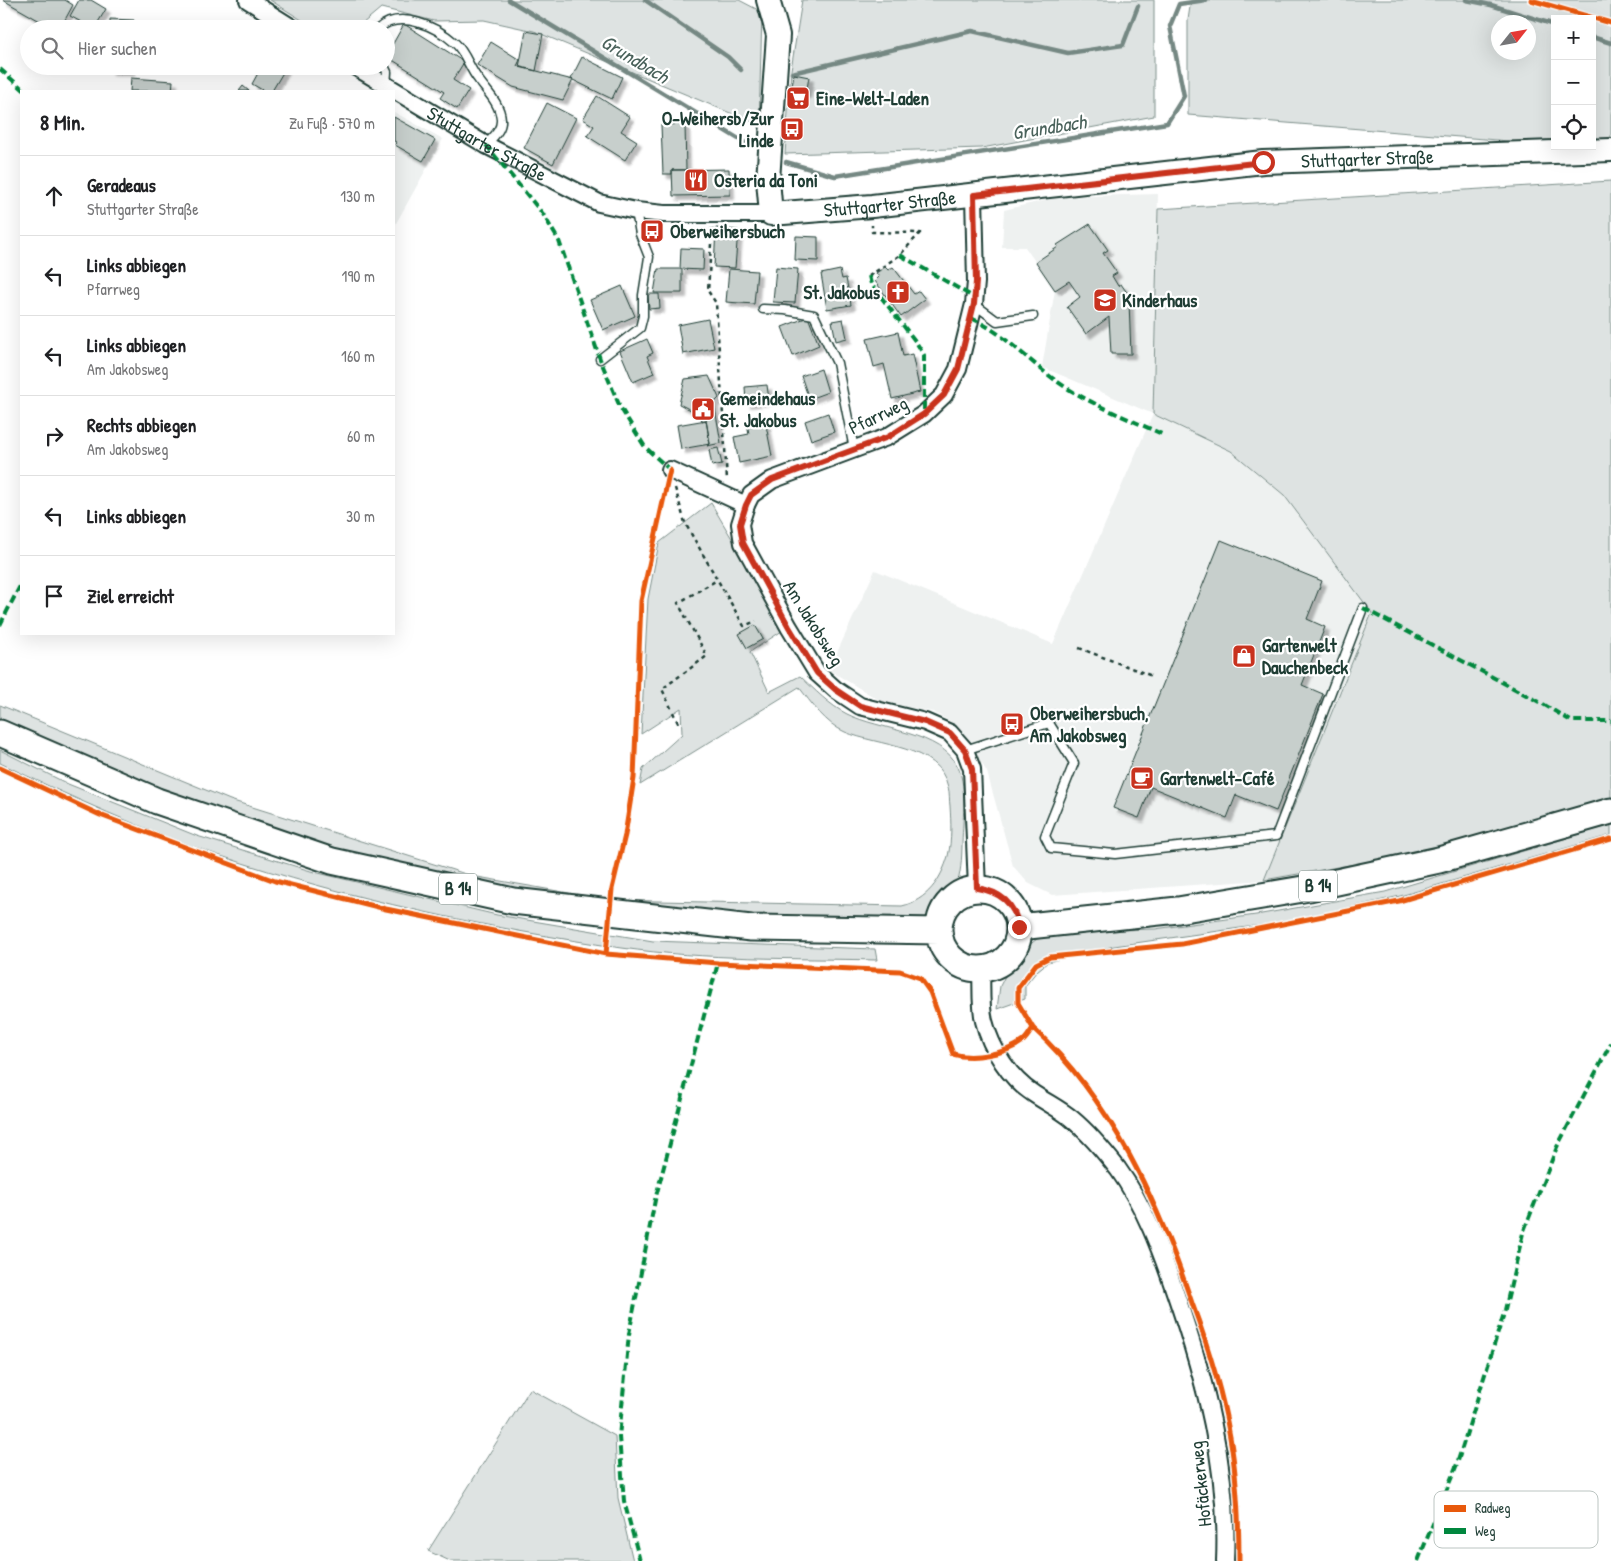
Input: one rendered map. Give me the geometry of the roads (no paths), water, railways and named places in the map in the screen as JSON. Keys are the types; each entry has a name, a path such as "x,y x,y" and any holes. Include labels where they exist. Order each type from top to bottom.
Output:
{"main road":[{"name":"B 14","path":"0,733 157,802 332,861 513,901 751,928 939,930"},
{"name":"B 14","path":"1019,927 1178,910 1309,888 1439,860 1611,810"},
{"path":"977,888 991,890 1002,896 1014,910 1019,927 1017,942 1008,956 996,965 981,968 968,967 957,962 948,953 939,930 942,914 950,901 964,892 977,888"}],"street":[{"path":"248,0 280,20"},
{"path":"768,0 778,35 768,180 772,214"},
{"name":"Stuttgarter Straße","path":"368,75 393,90"},
{"name":"Stuttgarter Straße","path":"395,91 486,145 599,203 636,211 664,214 772,214 872,206 1263,162 1611,150"},
{"name":"Pfarrweg","path":"746,505 751,495 772,480 888,437 924,414 944,395 958,369 974,304 976,282 974,195"},
{"path":"670,470 746,505"},
{"name":"Am Jakobsweg","path":"746,505 740,524 743,543 789,627 817,673 836,690 860,706 925,722 950,733 965,750 972,769 977,888"},
{"name":"Hofäckerweg","path":"981,968 984,1020 996,1053 1019,1082 1072,1118 1103,1150 1119,1171 1143,1212 1164,1261 1188,1329 1212,1416 1219,1452 1225,1510 1225,1561"}],"lane":[{"path":"395,20 421,24 456,43 476,78 492,97 501,119 498,131 486,145"},
{"path":"386,86 387,75"},
{"path":"600,358 640,328 643,316 643,295 650,257 640,234 636,211"},
{"path":"974,304 997,321 1033,316"},
{"path":"763,309 785,310 814,315 837,363 854,449"},
{"path":"965,750 1049,723 1074,763 1045,836 1051,848 1115,854 1276,836 1363,608"}],"waterway":[{"name":"Grundbach","path":"509,0 747,144"},
{"path":"645,0 728,57 741,70"},
{"name":"Grundbach","path":"786,162 835,176 1167,123 1184,96 1170,26 1179,4 1206,0"},
{"name":"Grundbach","path":"1466,0 1491,5 1551,24"},
{"path":"792,73 972,31 1068,53 1123,45 1138,6"},
{"name":"Grundbach","path":"1596,38 1611,43"}],"place":[{"name":"Eine-Welt-Laden","path":"798,98"},
{"name":"O-Weihersb/Zur Linde","path":"792,129"},
{"name":"Osteria da Toni","path":"696,180"},
{"name":"Oberweihersbuch","path":"652,231"},
{"name":"St. Jakobus","path":"898,292"},
{"name":"Kinderhaus","path":"1105,300"},
{"name":"Gemeindehaus St. Jakobus","path":"703,409"},
{"name":"Gartenwelt Dauchenbeck","path":"1244,656"},
{"name":"Oberweihersbuch, Am Jakobsweg","path":"1012,724"},
{"name":"Gartenwelt-Café","path":"1142,778"}]}
